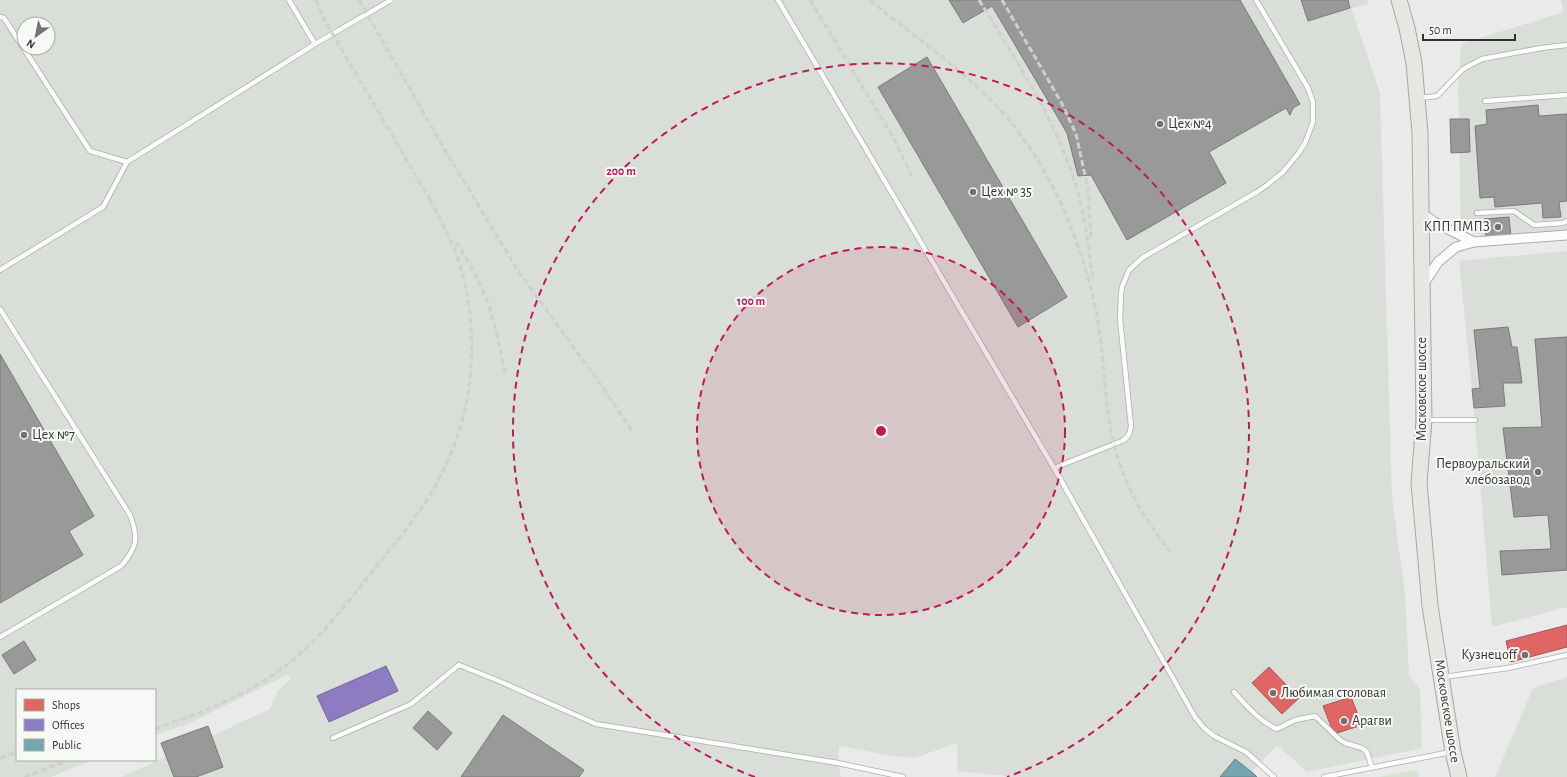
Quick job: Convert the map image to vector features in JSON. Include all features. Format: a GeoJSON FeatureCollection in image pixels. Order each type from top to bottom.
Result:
{"type":"FeatureCollection","features":[{"type":"Feature","properties":{"kind":"main road","name":"Московское шоссе"},"geometry":{"type":"LineString","coordinates":[[1399,0],[1414,63],[1420,133],[1424,420],[1419,483],[1430,606],[1452,752],[1459,777]]}},
{"type":"Feature","properties":{"kind":"street"},"geometry":{"type":"LineString","coordinates":[[1420,212],[1438,224],[1474,242]]}},
{"type":"Feature","properties":{"kind":"street"},"geometry":{"type":"LineString","coordinates":[[1422,287],[1438,262],[1456,248],[1474,242],[1567,235]]}},
{"type":"Feature","properties":{"kind":"lane"},"geometry":{"type":"LineString","coordinates":[[290,0],[316,44]]}},
{"type":"Feature","properties":{"kind":"lane"},"geometry":{"type":"LineString","coordinates":[[0,270],[103,207],[127,162],[316,44],[391,0]]}},
{"type":"Feature","properties":{"kind":"lane"},"geometry":{"type":"LineString","coordinates":[[778,0],[1054,468],[1195,716],[1204,728],[1214,736],[1246,752],[1274,777]]}},
{"type":"Feature","properties":{"kind":"lane"},"geometry":{"type":"LineString","coordinates":[[1054,468],[1122,441],[1128,436],[1131,426],[1120,313],[1122,287],[1129,270],[1142,258],[1267,186],[1291,163],[1302,148],[1309,134],[1314,112],[1313,102],[1308,88],[1256,0]]}},
{"type":"Feature","properties":{"kind":"lane"},"geometry":{"type":"LineString","coordinates":[[0,17],[4,18],[90,151],[127,162]]}},
{"type":"Feature","properties":{"kind":"lane"},"geometry":{"type":"LineString","coordinates":[[1417,98],[1437,96],[1463,69],[1482,59],[1541,48],[1567,45]]}},
{"type":"Feature","properties":{"kind":"lane"},"geometry":{"type":"LineString","coordinates":[[1485,101],[1567,95]]}},
{"type":"Feature","properties":{"kind":"lane"},"geometry":{"type":"LineString","coordinates":[[1477,213],[1514,211],[1534,225],[1563,223],[1567,221]]}},
{"type":"Feature","properties":{"kind":"lane"},"geometry":{"type":"LineString","coordinates":[[0,309],[130,515],[136,529],[136,542],[131,555],[121,566],[0,637]]}},
{"type":"Feature","properties":{"kind":"lane"},"geometry":{"type":"LineString","coordinates":[[1424,420],[1475,420]]}},
{"type":"Feature","properties":{"kind":"lane"},"geometry":{"type":"LineString","coordinates":[[1441,677],[1508,668],[1567,655]]}},
{"type":"Feature","properties":{"kind":"lane"},"geometry":{"type":"LineString","coordinates":[[333,738],[411,704],[459,665],[596,724],[838,763],[903,777]]}},
{"type":"Feature","properties":{"kind":"lane"},"geometry":{"type":"LineString","coordinates":[[1234,692],[1259,718],[1267,724],[1278,728],[1295,720],[1315,716],[1338,739],[1345,743],[1362,748],[1367,752],[1372,768]]}},
{"type":"Feature","properties":{"kind":"lane"},"geometry":{"type":"LineString","coordinates":[[1324,777],[1452,752]]}},
{"type":"Feature","properties":{"kind":"shaded area"},"geometry":{"type":"Polygon","coordinates":[[[0,0],[1367,0],[1368,4],[1351,8],[1380,93],[1392,497],[1405,593],[1409,676],[1420,689],[1422,748],[1307,772],[1277,745],[1247,777],[1015,777],[957,771],[957,743],[915,758],[894,756],[839,746],[838,763],[841,777],[122,777],[270,709],[277,692],[291,678],[287,675],[188,724],[156,735],[156,689],[16,689],[16,761],[90,761],[51,777],[0,777],[0,0]]]}},
{"type":"Feature","properties":{"kind":"shaded area"},"geometry":{"type":"Polygon","coordinates":[[[1561,0],[1567,0],[1567,232],[1490,238],[1461,228],[1458,88],[1461,44],[1564,12],[1561,0]]]}},
{"type":"Feature","properties":{"kind":"shaded area","name":"Первоуральский хлебозавод"},"geometry":{"type":"Polygon","coordinates":[[[1567,251],[1567,607],[1492,627],[1475,420],[1459,261],[1567,251]]]}},
{"type":"Feature","properties":{"kind":"shaded area"},"geometry":{"type":"Polygon","coordinates":[[[1567,677],[1567,777],[1495,777],[1533,688],[1567,677]]]}},
{"type":"Feature","properties":{"kind":"green space"},"geometry":{"type":"Polygon","coordinates":[[[1417,770],[1419,777],[1379,777],[1417,770]]]}},
{"type":"Feature","properties":{"kind":"building: Shops"},"geometry":{"type":"Polygon","coordinates":[[[1567,625],[1567,647],[1511,662],[1506,641],[1567,625]]]}},
{"type":"Feature","properties":{"kind":"building: Shops"},"geometry":{"type":"Polygon","coordinates":[[[1269,667],[1299,698],[1282,714],[1252,683],[1269,667]]]}},
{"type":"Feature","properties":{"kind":"building: Shops"},"geometry":{"type":"Polygon","coordinates":[[[1351,697],[1362,725],[1334,734],[1323,706],[1351,697]]]}},
{"type":"Feature","properties":{"kind":"building: Offices"},"geometry":{"type":"Polygon","coordinates":[[[386,666],[398,691],[329,722],[317,696],[386,666]]]}},
{"type":"Feature","properties":{"kind":"building: Public"},"geometry":{"type":"Polygon","coordinates":[[[1235,759],[1253,773],[1257,777],[1220,777],[1235,759]]]}},
{"type":"Feature","properties":{"kind":"building: Industry","name":"Цех №4"},"geometry":{"type":"Polygon","coordinates":[[[949,0],[1240,0],[1300,104],[1293,108],[1290,115],[1286,108],[1209,152],[1226,183],[1127,240],[1091,175],[1078,176],[1067,133],[992,6],[963,23],[949,0]]]}},
{"type":"Feature","properties":{"kind":"building: Industry"},"geometry":{"type":"Polygon","coordinates":[[[1301,0],[1348,0],[1350,8],[1308,21],[1301,0]]]}},
{"type":"Feature","properties":{"kind":"building: Industry","name":"Цех № 35"},"geometry":{"type":"Polygon","coordinates":[[[927,57],[1067,297],[1018,327],[878,87],[927,57]]]}},
{"type":"Feature","properties":{"kind":"building: Industry"},"geometry":{"type":"Polygon","coordinates":[[[1538,105],[1539,116],[1567,114],[1567,201],[1559,202],[1561,217],[1543,218],[1542,203],[1495,207],[1494,197],[1480,198],[1475,126],[1487,124],[1486,110],[1538,105]]]}},
{"type":"Feature","properties":{"kind":"building: Industry"},"geometry":{"type":"Polygon","coordinates":[[[1450,119],[1469,119],[1470,152],[1451,153],[1450,119]]]}},
{"type":"Feature","properties":{"kind":"building: Industry","name":"КПП ПМПЗ"},"geometry":{"type":"Polygon","coordinates":[[[1509,217],[1511,236],[1490,238],[1486,236],[1484,219],[1509,217]]]}},
{"type":"Feature","properties":{"kind":"building: Industry"},"geometry":{"type":"Polygon","coordinates":[[[1508,327],[1512,347],[1517,347],[1522,383],[1503,383],[1505,406],[1474,408],[1472,389],[1480,388],[1474,330],[1508,327]]]}},
{"type":"Feature","properties":{"kind":"building: Industry","name":"Первоуральский хлебозавод"},"geometry":{"type":"Polygon","coordinates":[[[1567,337],[1567,570],[1502,575],[1500,551],[1551,549],[1548,515],[1514,517],[1503,428],[1542,427],[1535,339],[1567,337]]]}},
{"type":"Feature","properties":{"kind":"building: Industry","name":"Цех №7"},"geometry":{"type":"Polygon","coordinates":[[[0,354],[94,516],[69,531],[83,555],[0,603],[0,354]]]}},
{"type":"Feature","properties":{"kind":"building: Industry"},"geometry":{"type":"Polygon","coordinates":[[[24,641],[36,660],[14,674],[2,655],[24,641]]]}},
{"type":"Feature","properties":{"kind":"building: Industry"},"geometry":{"type":"Polygon","coordinates":[[[428,711],[452,733],[437,750],[413,728],[428,711]]]}},
{"type":"Feature","properties":{"kind":"building: Industry"},"geometry":{"type":"Polygon","coordinates":[[[503,715],[584,770],[579,777],[461,777],[503,715]]]}},
{"type":"Feature","properties":{"kind":"building: Industry"},"geometry":{"type":"Polygon","coordinates":[[[208,726],[223,767],[196,777],[174,777],[161,743],[208,726]]]}},
{"type":"Feature","properties":{"kind":"railway"},"geometry":{"type":"LineString","coordinates":[[316,0],[325,21],[432,203]]}},
{"type":"Feature","properties":{"kind":"railway"},"geometry":{"type":"LineString","coordinates":[[359,0],[442,145],[518,271],[597,379],[632,431]]}},
{"type":"Feature","properties":{"kind":"railway"},"geometry":{"type":"LineString","coordinates":[[810,0],[893,137],[912,177]]}},
{"type":"Feature","properties":{"kind":"railway"},"geometry":{"type":"LineString","coordinates":[[870,0],[957,69],[985,94],[1006,116],[1042,167],[1069,222],[1089,281],[1099,328],[1110,428],[1124,475],[1144,515],[1172,554]]}},
{"type":"Feature","properties":{"kind":"railway"},"geometry":{"type":"LineString","coordinates":[[979,0],[1035,93],[1048,117],[1070,167],[1081,204],[1093,280]]}},
{"type":"Feature","properties":{"kind":"railway"},"geometry":{"type":"LineString","coordinates":[[1002,0],[1061,102],[1076,134],[1088,189],[1091,239]]}},
{"type":"Feature","properties":{"kind":"railway"},"geometry":{"type":"LineString","coordinates":[[156,729],[202,712],[233,698],[262,682],[291,662],[318,636],[356,593],[412,522],[440,477],[452,451],[461,425],[471,368],[472,340],[470,312],[465,284],[457,257],[448,234],[429,198]]}},
{"type":"Feature","properties":{"kind":"railway"},"geometry":{"type":"LineString","coordinates":[[456,242],[484,293],[498,338],[505,374]]}},
{"type":"Feature","properties":{"kind":"railway"},"geometry":{"type":"LineString","coordinates":[[0,758],[16,752]]}},
{"type":"Feature","properties":{"kind":"railway"},"geometry":{"type":"LineString","coordinates":[[24,777],[66,761]]}},
{"type":"Feature","properties":{"kind":"place","name":"Цех №4"},"geometry":{"type":"Point","coordinates":[1160,124]}},
{"type":"Feature","properties":{"kind":"place","name":"Цех № 35"},"geometry":{"type":"Point","coordinates":[973,192]}},
{"type":"Feature","properties":{"kind":"place","name":"КПП ПМПЗ"},"geometry":{"type":"Point","coordinates":[1498,227]}},
{"type":"Feature","properties":{"kind":"place","name":"Цех №7"},"geometry":{"type":"Point","coordinates":[24,435]}},
{"type":"Feature","properties":{"kind":"place","name":"Первоуральский хлебозавод"},"geometry":{"type":"Point","coordinates":[1538,472]}},
{"type":"Feature","properties":{"kind":"place","name":"Кузнецoff"},"geometry":{"type":"Point","coordinates":[1525,655]}},
{"type":"Feature","properties":{"kind":"place","name":"Любимая столовая"},"geometry":{"type":"Point","coordinates":[1273,693]}},
{"type":"Feature","properties":{"kind":"place","name":"Арагви"},"geometry":{"type":"Point","coordinates":[1344,721]}}]}
